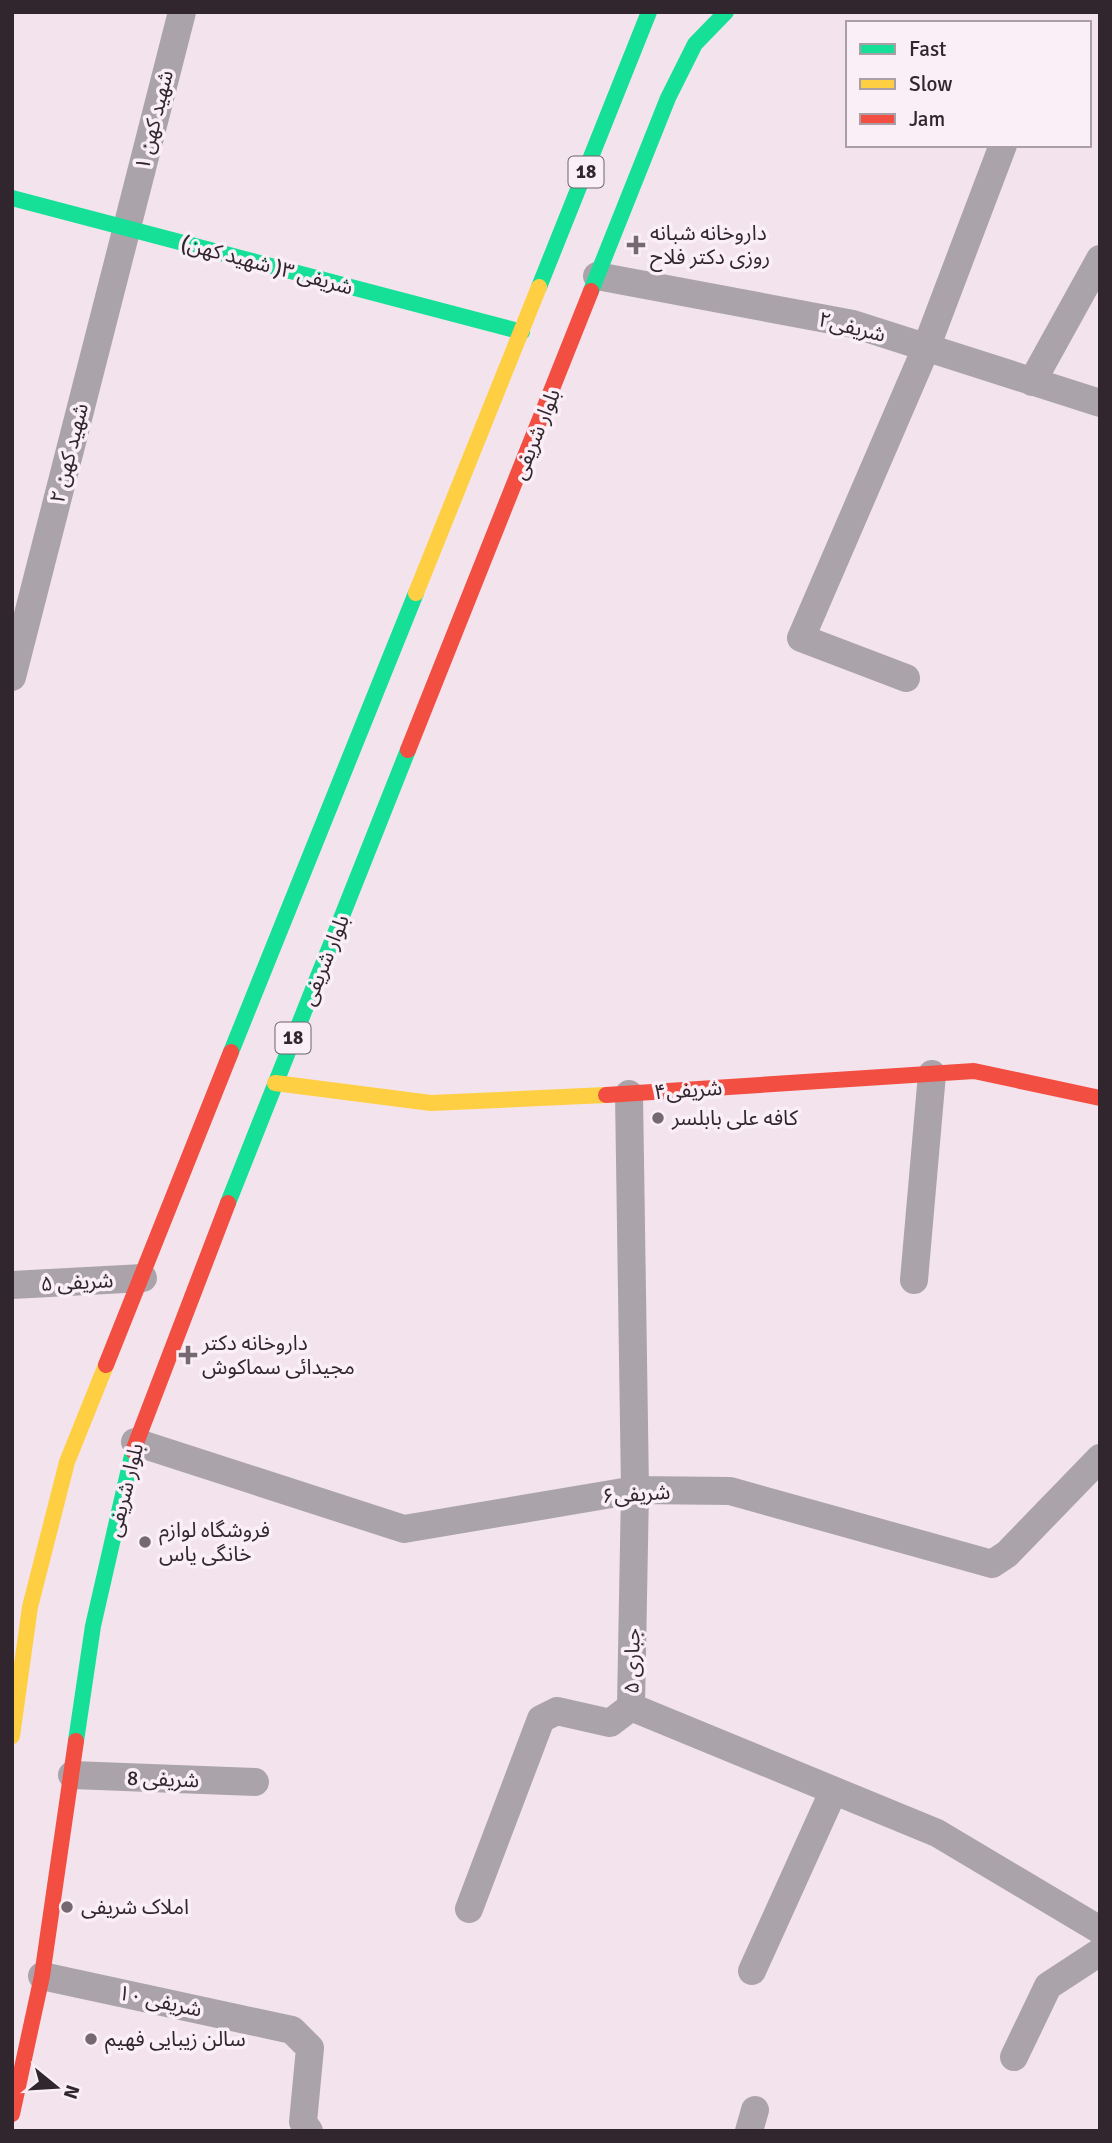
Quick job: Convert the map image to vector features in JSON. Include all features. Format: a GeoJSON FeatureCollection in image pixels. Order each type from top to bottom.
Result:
{"type":"FeatureCollection","features":[{"type":"Feature","properties":{"kind":"main road","name":"18"},"geometry":{"type":"LineString","coordinates":[[12,1736],[21,1602],[67,1462],[649,12]]}},
{"type":"Feature","properties":{"kind":"main road","name":"بلوار شریفی"},"geometry":{"type":"LineString","coordinates":[[12,2114],[42,1976],[93,1626],[135,1442],[275,1083],[535,439],[668,98],[695,44],[726,12]]}},
{"type":"Feature","properties":{"kind":"main road","name":"شریفی ۳( شهید کهن)"},"geometry":{"type":"LineString","coordinates":[[12,198],[522,332]]}},
{"type":"Feature","properties":{"kind":"main road","name":"شریفی۴"},"geometry":{"type":"LineString","coordinates":[[275,1083],[431,1103],[629,1094],[974,1071],[1100,1098]]}},
{"type":"Feature","properties":{"kind":"street","name":"شهید کهن ۱"},"geometry":{"type":"LineString","coordinates":[[127,228],[181,12]]}},
{"type":"Feature","properties":{"kind":"street"},"geometry":{"type":"LineString","coordinates":[[906,678],[801,638],[926,348],[1002,147]]}},
{"type":"Feature","properties":{"kind":"street","name":"شهید کهن ۲"},"geometry":{"type":"LineString","coordinates":[[12,677],[127,228]]}},
{"type":"Feature","properties":{"kind":"street"},"geometry":{"type":"LineString","coordinates":[[1032,382],[1100,259]]}},
{"type":"Feature","properties":{"kind":"street","name":"شریفی۲"},"geometry":{"type":"LineString","coordinates":[[597,276],[853,324],[1100,403]]}},
{"type":"Feature","properties":{"kind":"street"},"geometry":{"type":"LineString","coordinates":[[914,1280],[932,1073]]}},
{"type":"Feature","properties":{"kind":"street","name":"جباری ۵"},"geometry":{"type":"LineString","coordinates":[[629,1094],[635,1490],[631,1707],[937,1833],[1100,1930]]}},
{"type":"Feature","properties":{"kind":"street","name":"شریفی ۵"},"geometry":{"type":"LineString","coordinates":[[12,1285],[143,1278]]}},
{"type":"Feature","properties":{"kind":"street","name":"شریفی۶"},"geometry":{"type":"LineString","coordinates":[[135,1442],[404,1529],[635,1490],[730,1491],[992,1564],[1007,1554],[1100,1458]]}},
{"type":"Feature","properties":{"kind":"street"},"geometry":{"type":"LineString","coordinates":[[468,1909],[541,1720],[557,1711],[610,1723],[631,1707]]}},
{"type":"Feature","properties":{"kind":"street","name":"شریفی 8"},"geometry":{"type":"LineString","coordinates":[[72,1775],[254,1782]]}},
{"type":"Feature","properties":{"kind":"street"},"geometry":{"type":"LineString","coordinates":[[752,1970],[833,1792]]}},
{"type":"Feature","properties":{"kind":"street"},"geometry":{"type":"LineString","coordinates":[[1014,2057],[1048,1986],[1100,1952]]}},
{"type":"Feature","properties":{"kind":"street","name":"شریفی ۱۰"},"geometry":{"type":"LineString","coordinates":[[42,1976],[292,2030],[310,2048],[303,2122],[309,2131]]}},
{"type":"Feature","properties":{"kind":"traffic: fast"},"geometry":{"type":"LineString","coordinates":[[539,287],[649,12]]}},
{"type":"Feature","properties":{"kind":"traffic: fast"},"geometry":{"type":"LineString","coordinates":[[591,291],[668,98],[695,44],[726,12]]}},
{"type":"Feature","properties":{"kind":"traffic: fast"},"geometry":{"type":"LineString","coordinates":[[12,198],[522,332]]}},
{"type":"Feature","properties":{"kind":"traffic: fast"},"geometry":{"type":"LineString","coordinates":[[231,1052],[416,593]]}},
{"type":"Feature","properties":{"kind":"traffic: fast"},"geometry":{"type":"LineString","coordinates":[[228,1203],[408,750]]}},
{"type":"Feature","properties":{"kind":"traffic: fast"},"geometry":{"type":"LineString","coordinates":[[76,1741],[93,1626],[133,1451]]}},
{"type":"Feature","properties":{"kind":"traffic: slow"},"geometry":{"type":"LineString","coordinates":[[416,593],[539,287]]}},
{"type":"Feature","properties":{"kind":"traffic: slow"},"geometry":{"type":"LineString","coordinates":[[275,1083],[431,1103],[606,1095]]}},
{"type":"Feature","properties":{"kind":"traffic: slow"},"geometry":{"type":"LineString","coordinates":[[12,1736],[30,1607],[67,1462],[106,1365]]}},
{"type":"Feature","properties":{"kind":"traffic: jam"},"geometry":{"type":"LineString","coordinates":[[408,750],[591,291]]}},
{"type":"Feature","properties":{"kind":"traffic: jam"},"geometry":{"type":"LineString","coordinates":[[106,1365],[231,1052]]}},
{"type":"Feature","properties":{"kind":"traffic: jam"},"geometry":{"type":"LineString","coordinates":[[606,1095],[974,1071],[1100,1098]]}},
{"type":"Feature","properties":{"kind":"traffic: jam"},"geometry":{"type":"LineString","coordinates":[[133,1451],[228,1203]]}},
{"type":"Feature","properties":{"kind":"traffic: jam"},"geometry":{"type":"LineString","coordinates":[[12,2114],[42,1976],[76,1741]]}},
{"type":"Feature","properties":{"kind":"place","name":"داروخانه شبانه روزی دکتر فلاح"},"geometry":{"type":"Point","coordinates":[636,245]}},
{"type":"Feature","properties":{"kind":"place","name":"کافه علی بابلسر"},"geometry":{"type":"Point","coordinates":[658,1118]}},
{"type":"Feature","properties":{"kind":"place","name":"داروخانه دکتر مجیدائی سماکوش"},"geometry":{"type":"Point","coordinates":[188,1355]}},
{"type":"Feature","properties":{"kind":"place","name":"فروشگاه لوازم خانگی یاس"},"geometry":{"type":"Point","coordinates":[145,1542]}},
{"type":"Feature","properties":{"kind":"place","name":"املاک شریفی"},"geometry":{"type":"Point","coordinates":[67,1907]}},
{"type":"Feature","properties":{"kind":"place","name":"سالن زیبایی فهیم"},"geometry":{"type":"Point","coordinates":[91,2039]}}]}
